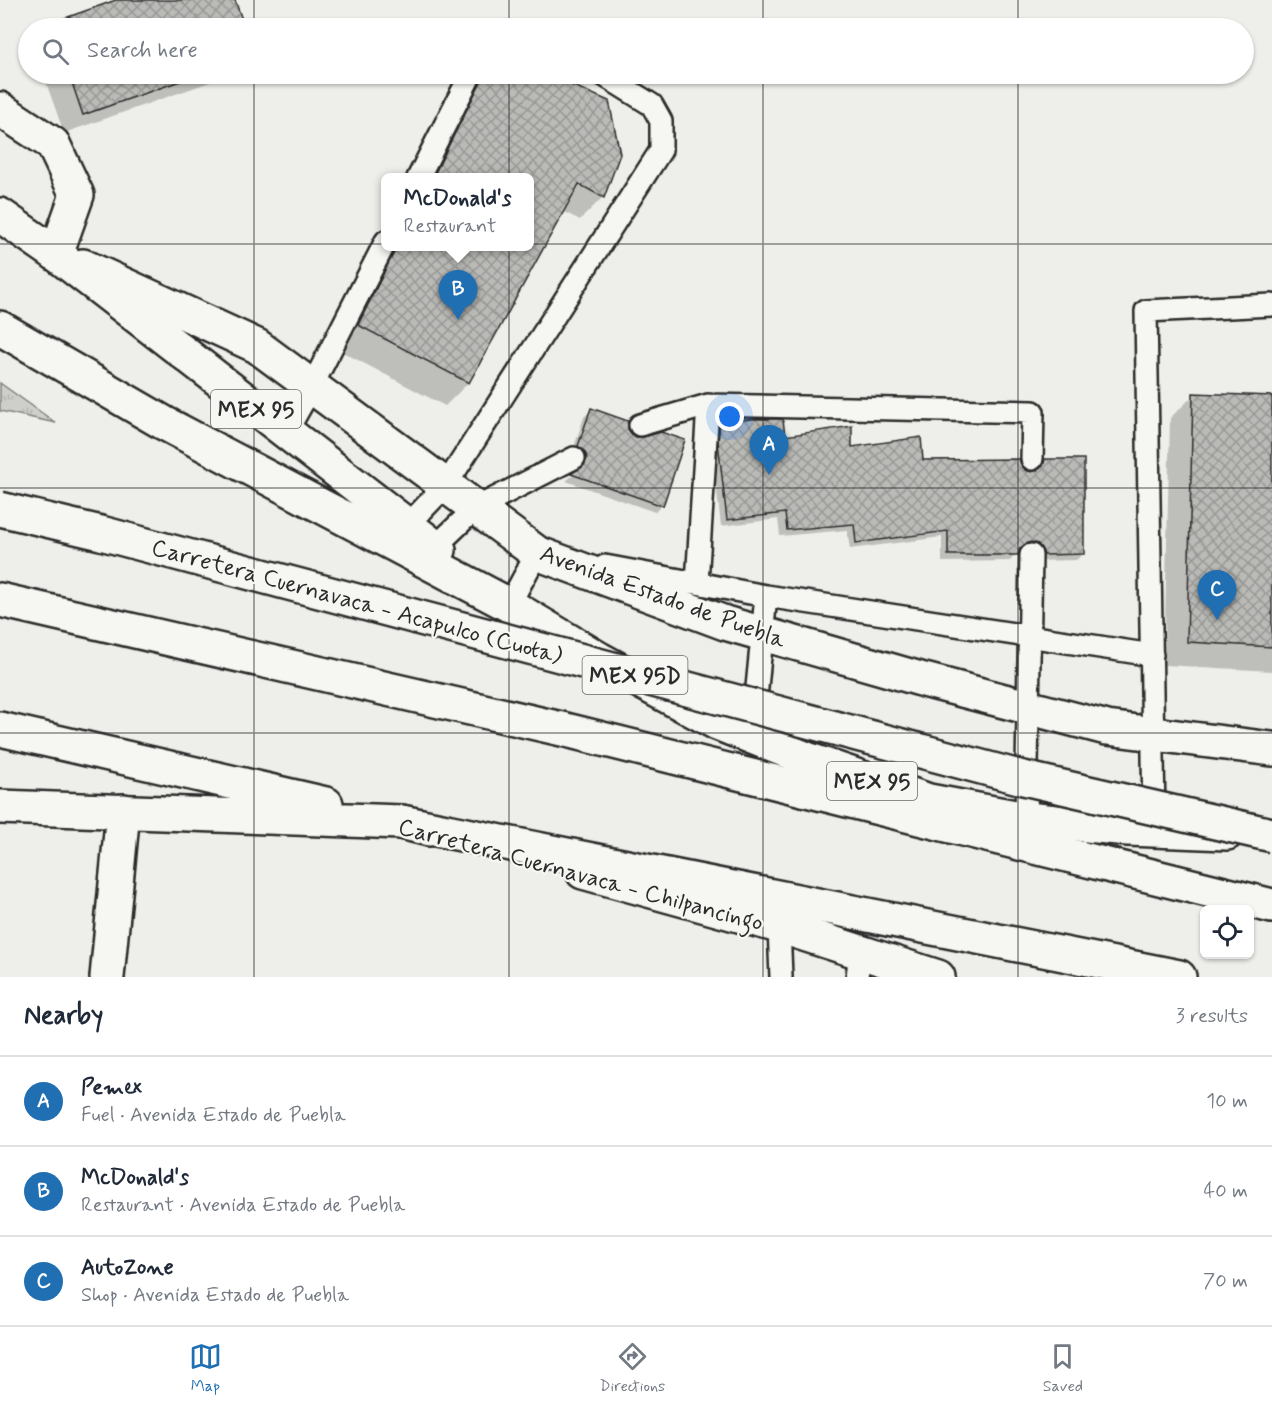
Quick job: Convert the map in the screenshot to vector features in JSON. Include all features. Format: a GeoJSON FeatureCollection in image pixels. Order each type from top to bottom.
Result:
{"type":"FeatureCollection","features":[{"type":"Feature","properties":{"kind":"main road"},"geometry":{"type":"LineString","coordinates":[[0,110],[53,144],[77,195],[56,254]]}},
{"type":"Feature","properties":{"kind":"main road","name":"MEX 95"},"geometry":{"type":"LineString","coordinates":[[0,215],[56,254],[509,605]]}},
{"type":"Feature","properties":{"kind":"main road","name":"Avenida Estado de Puebla"},"geometry":{"type":"LineString","coordinates":[[56,254],[257,346],[537,553],[725,622],[924,680],[1107,728],[1272,749]]}},
{"type":"Feature","properties":{"kind":"main road","name":"MEX 95"},"geometry":{"type":"LineString","coordinates":[[9,337],[164,423],[509,605],[609,664],[717,723],[929,801],[1026,819],[1154,830],[1272,835]]}},
{"type":"Feature","properties":{"kind":"main road","name":"Carretera Cuernavaca - Acapulco (Cuota)"},"geometry":{"type":"LineString","coordinates":[[0,509],[101,533],[1019,777],[1272,835]]}},
{"type":"Feature","properties":{"kind":"main road"},"geometry":{"type":"LineString","coordinates":[[0,600],[566,730],[1272,906]]}},
{"type":"Feature","properties":{"kind":"main road"},"geometry":{"type":"LineString","coordinates":[[0,729],[401,822],[1179,977]]}},
{"type":"Feature","properties":{"kind":"main road","name":"Carretera Cuernavaca - Chilpancingo"},"geometry":{"type":"LineString","coordinates":[[0,807],[401,822],[779,926],[858,964],[938,977]]}},
{"type":"Feature","properties":{"kind":"main road"},"geometry":{"type":"LineString","coordinates":[[107,977],[123,812]]}},
{"type":"Feature","properties":{"kind":"lane"},"geometry":{"type":"LineString","coordinates":[[420,173],[466,84]]}},
{"type":"Feature","properties":{"kind":"lane"},"geometry":{"type":"LineString","coordinates":[[407,525],[446,485],[661,150],[662,121],[652,105],[619,84]]}},
{"type":"Feature","properties":{"kind":"lane"},"geometry":{"type":"LineString","coordinates":[[286,432],[381,251]]}},
{"type":"Feature","properties":{"kind":"lane"},"geometry":{"type":"LineString","coordinates":[[1154,830],[1146,311],[1272,305]]}},
{"type":"Feature","properties":{"kind":"lane"},"geometry":{"type":"LineString","coordinates":[[640,425],[708,405],[1033,412],[1032,459]]}},
{"type":"Feature","properties":{"kind":"lane"},"geometry":{"type":"LineString","coordinates":[[697,583],[708,405]]}},
{"type":"Feature","properties":{"kind":"lane"},"geometry":{"type":"LineString","coordinates":[[435,547],[476,508],[574,458]]}},
{"type":"Feature","properties":{"kind":"lane"},"geometry":{"type":"LineString","coordinates":[[509,605],[537,553],[766,596],[1152,655]]}},
{"type":"Feature","properties":{"kind":"lane"},"geometry":{"type":"LineString","coordinates":[[1026,819],[1031,555]]}},
{"type":"Feature","properties":{"kind":"lane"},"geometry":{"type":"LineString","coordinates":[[753,737],[766,596]]}},
{"type":"Feature","properties":{"kind":"lane"},"geometry":{"type":"LineString","coordinates":[[779,926],[781,977]]}},
{"type":"Feature","properties":{"kind":"green space"},"geometry":{"type":"Polygon","coordinates":[[[0,383],[56,423],[0,411],[0,383]]]}},
{"type":"Feature","properties":{"kind":"building"},"geometry":{"type":"Polygon","coordinates":[[[116,0],[235,0],[241,18],[65,18],[116,0]]]}},
{"type":"Feature","properties":{"kind":"building"},"geometry":{"type":"Polygon","coordinates":[[[72,84],[171,84],[83,115],[72,84]]]}},
{"type":"Feature","properties":{"kind":"building"},"geometry":{"type":"Polygon","coordinates":[[[480,84],[569,84],[609,101],[620,154],[604,198],[579,184],[469,383],[358,325],[395,251],[534,251],[534,173],[435,173],[480,84]]]}},
{"type":"Feature","properties":{"kind":"building"},"geometry":{"type":"Polygon","coordinates":[[[1193,393],[1272,396],[1272,647],[1187,642],[1193,393]]]}},
{"type":"Feature","properties":{"kind":"building"},"geometry":{"type":"Polygon","coordinates":[[[591,408],[628,421],[628,429],[636,437],[661,432],[685,440],[663,506],[571,474],[584,465],[587,459],[585,452],[578,446],[591,408]]]}},
{"type":"Feature","properties":{"kind":"building"},"geometry":{"type":"Polygon","coordinates":[[[752,419],[783,419],[785,436],[852,426],[852,447],[921,437],[923,460],[1019,459],[1025,470],[1032,472],[1043,466],[1045,459],[1084,459],[1084,554],[1044,555],[1038,544],[1031,542],[1020,548],[1018,555],[948,555],[948,531],[856,543],[854,524],[787,530],[785,513],[727,520],[718,442],[720,423],[752,419]]]}},
{"type":"Feature","properties":{"kind":"place","name":"McDonald's"},"geometry":{"type":"Point","coordinates":[458,320]}},
{"type":"Feature","properties":{"kind":"place","name":"Pemex"},"geometry":{"type":"Point","coordinates":[769,475]}},
{"type":"Feature","properties":{"kind":"place","name":"AutoZone"},"geometry":{"type":"Point","coordinates":[1217,620]}}]}
